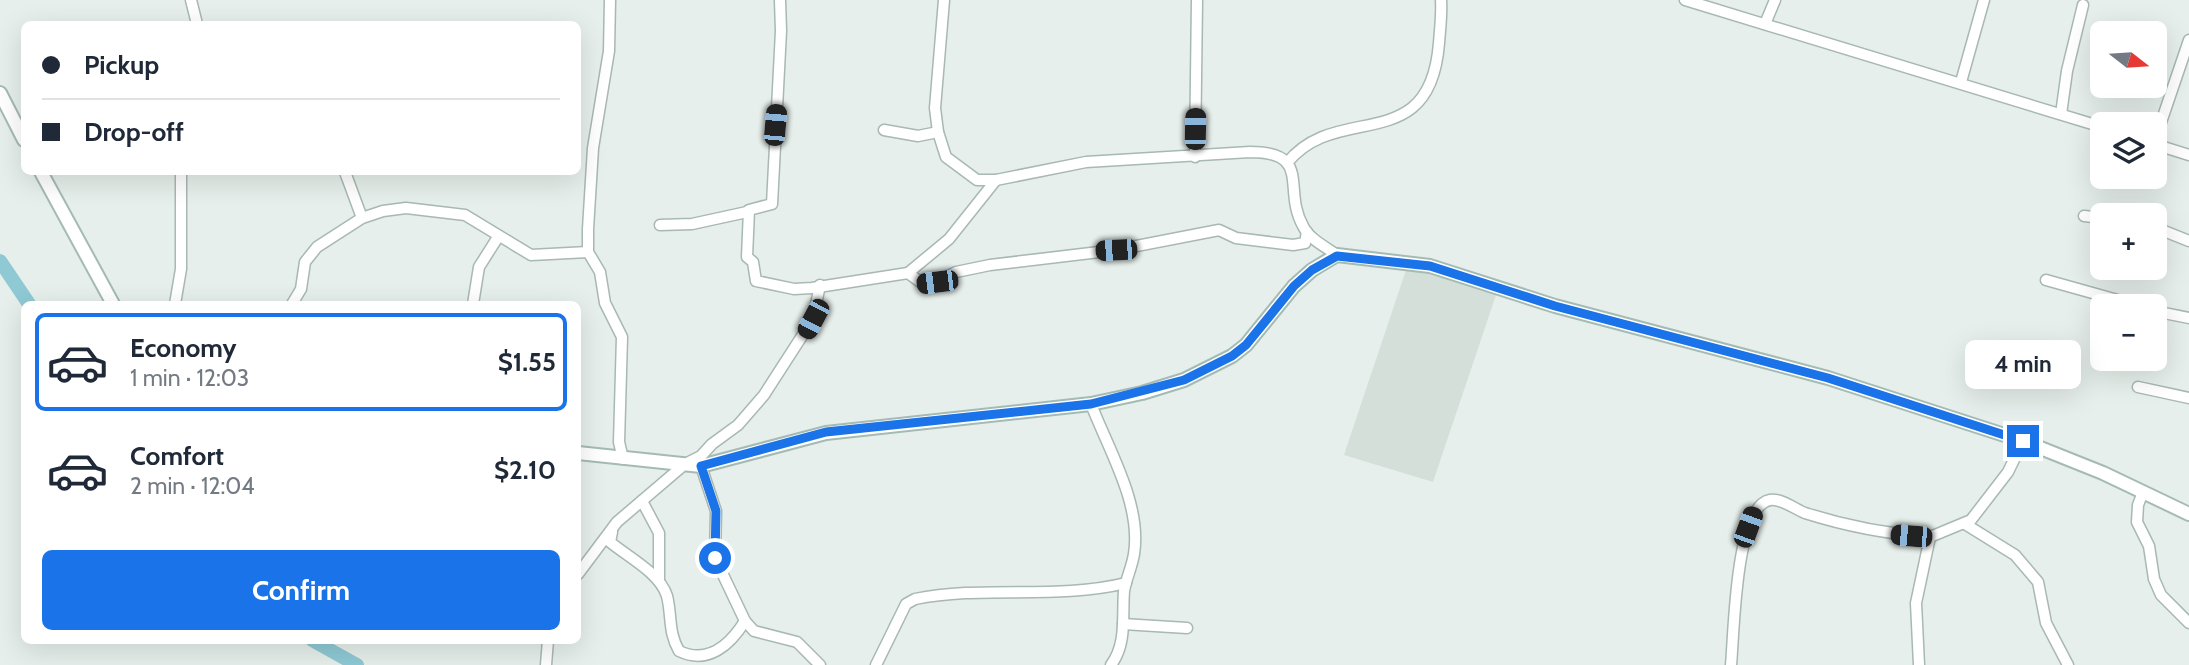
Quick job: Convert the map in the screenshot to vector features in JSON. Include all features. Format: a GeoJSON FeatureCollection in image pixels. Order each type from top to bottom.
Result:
{"type":"FeatureCollection","features":[{"type":"Feature","properties":{"kind":"main road"},"geometry":{"type":"LineString","coordinates":[[0,93],[21,134]]}},
{"type":"Feature","properties":{"kind":"main road"},"geometry":{"type":"LineString","coordinates":[[43,175],[111,301]]}},
{"type":"Feature","properties":{"kind":"main road"},"geometry":{"type":"LineString","coordinates":[[581,453],[701,466],[826,432],[1091,404],[1184,380],[1232,356],[1246,345],[1294,286],[1312,270],[1337,256],[1430,266],[1555,306],[1828,378],[2023,441],[2189,514]]}},
{"type":"Feature","properties":{"kind":"street"},"geometry":{"type":"LineString","coordinates":[[191,0],[196,21]]}},
{"type":"Feature","properties":{"kind":"street"},"geometry":{"type":"LineString","coordinates":[[610,0],[609,51],[593,148],[588,252],[600,272],[605,303],[622,337],[618,442],[623,458]]}},
{"type":"Feature","properties":{"kind":"street"},"geometry":{"type":"LineString","coordinates":[[660,225],[692,224],[772,204],[781,31],[780,0]]}},
{"type":"Feature","properties":{"kind":"street"},"geometry":{"type":"LineString","coordinates":[[944,0],[935,108],[938,132],[946,157],[976,180],[996,180],[1086,162],[1269,152],[1282,157],[1287,163],[1298,215],[1307,232],[1337,256]]}},
{"type":"Feature","properties":{"kind":"street"},"geometry":{"type":"LineString","coordinates":[[1195,157],[1197,0]]}},
{"type":"Feature","properties":{"kind":"street"},"geometry":{"type":"LineString","coordinates":[[1287,163],[1308,142],[1396,118],[1415,107],[1435,74],[1441,0]]}},
{"type":"Feature","properties":{"kind":"street"},"geometry":{"type":"LineString","coordinates":[[1685,0],[2090,123]]}},
{"type":"Feature","properties":{"kind":"street"},"geometry":{"type":"LineString","coordinates":[[1765,24],[1775,0]]}},
{"type":"Feature","properties":{"kind":"street"},"geometry":{"type":"LineString","coordinates":[[1961,82],[1984,0]]}},
{"type":"Feature","properties":{"kind":"street"},"geometry":{"type":"LineString","coordinates":[[2061,114],[2067,71],[2083,5]]}},
{"type":"Feature","properties":{"kind":"street"},"geometry":{"type":"LineString","coordinates":[[2165,112],[2189,40]]}},
{"type":"Feature","properties":{"kind":"street"},"geometry":{"type":"LineString","coordinates":[[884,130],[918,136],[938,132]]}},
{"type":"Feature","properties":{"kind":"street"},"geometry":{"type":"LineString","coordinates":[[2167,148],[2189,155]]}},
{"type":"Feature","properties":{"kind":"street"},"geometry":{"type":"LineString","coordinates":[[176,301],[181,269],[181,175]]}},
{"type":"Feature","properties":{"kind":"street"},"geometry":{"type":"LineString","coordinates":[[346,175],[362,218]]}},
{"type":"Feature","properties":{"kind":"street"},"geometry":{"type":"LineString","coordinates":[[747,212],[747,257],[753,262],[756,281],[794,289],[908,273],[949,239],[996,180]]}},
{"type":"Feature","properties":{"kind":"street"},"geometry":{"type":"LineString","coordinates":[[294,301],[301,289],[305,262],[317,247],[362,218],[407,208],[448,211],[476,219],[498,236],[531,255],[588,252]]}},
{"type":"Feature","properties":{"kind":"street"},"geometry":{"type":"LineString","coordinates":[[2084,216],[2090,217]]}},
{"type":"Feature","properties":{"kind":"street"},"geometry":{"type":"LineString","coordinates":[[908,273],[923,284],[937,282],[956,272],[990,265],[1116,250],[1196,233],[1219,230],[1236,238],[1293,245],[1305,243],[1307,232]]}},
{"type":"Feature","properties":{"kind":"street"},"geometry":{"type":"LineString","coordinates":[[2167,232],[2189,241]]}},
{"type":"Feature","properties":{"kind":"street"},"geometry":{"type":"LineString","coordinates":[[473,301],[479,267],[498,236]]}},
{"type":"Feature","properties":{"kind":"street"},"geometry":{"type":"LineString","coordinates":[[2046,279],[2097,294]]}},
{"type":"Feature","properties":{"kind":"street"},"geometry":{"type":"LineString","coordinates":[[581,570],[612,527],[685,464],[701,456],[712,444],[738,425],[765,395],[813,319],[820,285]]}},
{"type":"Feature","properties":{"kind":"street"},"geometry":{"type":"LineString","coordinates":[[2167,314],[2189,318]]}},
{"type":"Feature","properties":{"kind":"street"},"geometry":{"type":"LineString","coordinates":[[2138,387],[2189,398]]}},
{"type":"Feature","properties":{"kind":"street"},"geometry":{"type":"LineString","coordinates":[[1091,404],[1131,514],[1134,554],[1126,583],[1120,649],[1111,665]]}},
{"type":"Feature","properties":{"kind":"street"},"geometry":{"type":"LineString","coordinates":[[1731,665],[1743,547],[1753,514],[1764,502],[1776,500],[1806,513],[1873,532],[1930,537],[1965,524],[1984,505],[2008,472],[2023,441]]}},
{"type":"Feature","properties":{"kind":"street"},"geometry":{"type":"LineString","coordinates":[[701,466],[716,511],[715,558],[745,621],[754,631],[797,642],[809,651],[820,665]]}},
{"type":"Feature","properties":{"kind":"street"},"geometry":{"type":"LineString","coordinates":[[2143,492],[2138,505],[2137,522],[2149,546],[2154,579],[2161,595],[2189,623]]}},
{"type":"Feature","properties":{"kind":"street"},"geometry":{"type":"LineString","coordinates":[[642,501],[659,533],[659,581]]}},
{"type":"Feature","properties":{"kind":"street"},"geometry":{"type":"LineString","coordinates":[[1965,524],[2015,555],[2038,582],[2046,623],[2068,665]]}},
{"type":"Feature","properties":{"kind":"street"},"geometry":{"type":"LineString","coordinates":[[612,527],[610,542],[659,581],[666,594],[672,639],[679,651],[688,656],[703,658],[726,647],[745,621]]}},
{"type":"Feature","properties":{"kind":"street"},"geometry":{"type":"LineString","coordinates":[[1919,665],[1916,603],[1930,537]]}},
{"type":"Feature","properties":{"kind":"street"},"geometry":{"type":"LineString","coordinates":[[876,665],[906,604],[915,599],[1022,590],[1096,590],[1126,583]]}},
{"type":"Feature","properties":{"kind":"street"},"geometry":{"type":"LineString","coordinates":[[1124,624],[1187,628]]}},
{"type":"Feature","properties":{"kind":"street"},"geometry":{"type":"LineString","coordinates":[[546,665],[548,644]]}},
{"type":"Feature","properties":{"kind":"shaded area"},"geometry":{"type":"Polygon","coordinates":[[[1407,267],[1497,292],[1433,482],[1344,455],[1407,267]]]}},
{"type":"Feature","properties":{"kind":"waterway"},"geometry":{"type":"LineString","coordinates":[[0,261],[27,301]]}},
{"type":"Feature","properties":{"kind":"waterway"},"geometry":{"type":"LineString","coordinates":[[319,644],[357,665]]}},
{"type":"Feature","properties":{"kind":"route"},"geometry":{"type":"LineString","coordinates":[[715,558],[718,536],[716,511],[701,466],[770,445],[826,432],[968,418],[1026,408],[1091,404],[1184,380],[1232,356],[1246,345],[1294,286],[1312,270],[1337,256],[1404,261],[1430,266],[1555,306],[1828,378],[2023,441]]}}]}
